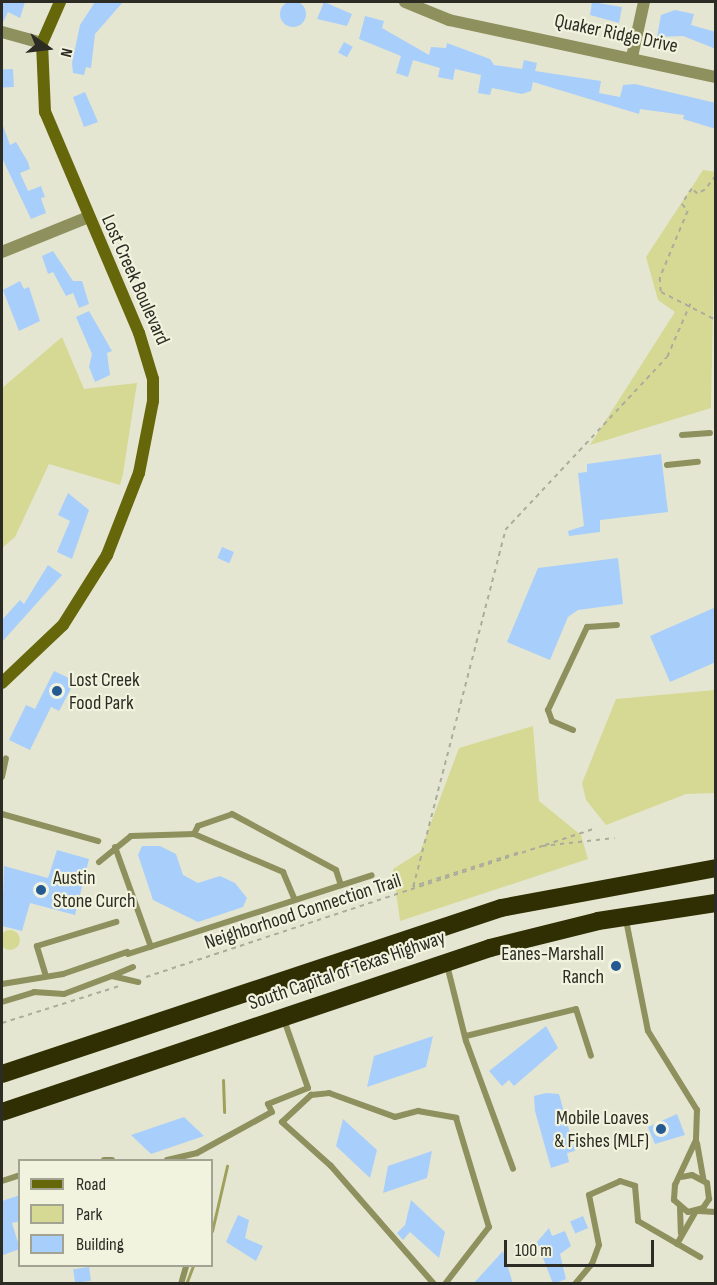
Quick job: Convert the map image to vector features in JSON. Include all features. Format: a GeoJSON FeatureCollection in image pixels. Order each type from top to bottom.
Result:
{"type":"FeatureCollection","features":[{"type":"Feature","properties":{"kind":"highway","name":"South Capital of Texas Highway"},"geometry":{"type":"LineString","coordinates":[[2,1074],[501,908],[716,868]]}},
{"type":"Feature","properties":{"kind":"highway","name":"South Capital of Texas Highway"},"geometry":{"type":"LineString","coordinates":[[2,1112],[446,961],[625,916],[716,903]]}},
{"type":"Feature","properties":{"kind":"street","name":"Lost Creek Boulevard"},"geometry":{"type":"LineString","coordinates":[[2,682],[63,625],[87,590],[128,507],[150,427],[153,379],[148,357],[86,218],[45,112],[42,43],[60,2]]}},
{"type":"Feature","properties":{"kind":"street","name":"Quaker Ridge Drive"},"geometry":{"type":"LineString","coordinates":[[405,2],[449,20],[632,57],[716,77]]}},
{"type":"Feature","properties":{"kind":"street"},"geometry":{"type":"LineString","coordinates":[[632,57],[644,2]]}},
{"type":"Feature","properties":{"kind":"street"},"geometry":{"type":"LineString","coordinates":[[2,32],[42,43]]}},
{"type":"Feature","properties":{"kind":"street"},"geometry":{"type":"LineString","coordinates":[[2,252],[86,218]]}},
{"type":"Feature","properties":{"kind":"lane"},"geometry":{"type":"LineString","coordinates":[[682,435],[710,433]]}},
{"type":"Feature","properties":{"kind":"lane"},"geometry":{"type":"LineString","coordinates":[[667,465],[698,462]]}},
{"type":"Feature","properties":{"kind":"lane"},"geometry":{"type":"LineString","coordinates":[[573,730],[552,721],[548,711],[587,627],[617,625]]}},
{"type":"Feature","properties":{"kind":"lane"},"geometry":{"type":"LineString","coordinates":[[2,777],[6,758]]}},
{"type":"Feature","properties":{"kind":"lane"},"geometry":{"type":"LineString","coordinates":[[2,814],[98,841]]}},
{"type":"Feature","properties":{"kind":"lane"},"geometry":{"type":"LineString","coordinates":[[194,834],[198,826],[232,814],[336,870],[341,885]]}},
{"type":"Feature","properties":{"kind":"lane"},"geometry":{"type":"LineString","coordinates":[[99,862],[115,848],[143,833],[194,834],[283,872],[295,900]]}},
{"type":"Feature","properties":{"kind":"lane"},"geometry":{"type":"LineString","coordinates":[[115,848],[151,947]]}},
{"type":"Feature","properties":{"kind":"lane"},"geometry":{"type":"LineString","coordinates":[[2,984],[45,973],[63,974],[372,875]]}},
{"type":"Feature","properties":{"kind":"lane"},"geometry":{"type":"LineString","coordinates":[[625,916],[642,1016],[697,1110],[696,1140],[703,1179],[716,1195]]}},
{"type":"Feature","properties":{"kind":"lane"},"geometry":{"type":"LineString","coordinates":[[45,973],[37,945],[116,922]]}},
{"type":"Feature","properties":{"kind":"lane"},"geometry":{"type":"LineString","coordinates":[[446,961],[466,1036],[513,1169]]}},
{"type":"Feature","properties":{"kind":"lane"},"geometry":{"type":"LineString","coordinates":[[2,1002],[34,992],[64,994],[133,967]]}},
{"type":"Feature","properties":{"kind":"lane"},"geometry":{"type":"LineString","coordinates":[[112,976],[136,981]]}},
{"type":"Feature","properties":{"kind":"lane"},"geometry":{"type":"LineString","coordinates":[[466,1036],[576,1009],[591,1056]]}},
{"type":"Feature","properties":{"kind":"lane"},"geometry":{"type":"LineString","coordinates":[[283,1017],[312,1095]]}},
{"type":"Feature","properties":{"kind":"lane"},"geometry":{"type":"LineString","coordinates":[[308,1088],[268,1104],[272,1113],[331,1166],[434,1284]]}},
{"type":"Feature","properties":{"kind":"lane"},"geometry":{"type":"LineString","coordinates":[[282,1122],[312,1095],[329,1093],[396,1117],[418,1111],[456,1118],[489,1227],[444,1284]]}},
{"type":"Feature","properties":{"kind":"lane"},"geometry":{"type":"LineString","coordinates":[[174,1159],[197,1153],[272,1113]]}},
{"type":"Feature","properties":{"kind":"lane"},"geometry":{"type":"LineString","coordinates":[[681,1233],[680,1208],[673,1190],[682,1177],[696,1140]]}},
{"type":"Feature","properties":{"kind":"lane"},"geometry":{"type":"LineString","coordinates":[[2,1181],[18,1176]]}},
{"type":"Feature","properties":{"kind":"lane"},"geometry":{"type":"LineString","coordinates":[[682,1177],[703,1179]]}},
{"type":"Feature","properties":{"kind":"lane"},"geometry":{"type":"LineString","coordinates":[[575,1284],[592,1264],[599,1245],[589,1195],[620,1181],[635,1186],[638,1221],[700,1257]]}},
{"type":"Feature","properties":{"kind":"lane"},"geometry":{"type":"LineString","coordinates":[[677,1244],[681,1233],[709,1199],[709,1188]]}},
{"type":"Feature","properties":{"kind":"lane"},"geometry":{"type":"LineString","coordinates":[[680,1208],[716,1212]]}},
{"type":"Feature","properties":{"kind":"lane"},"geometry":{"type":"LineString","coordinates":[[181,1284],[186,1267]]}},
{"type":"Feature","properties":{"kind":"path"},"geometry":{"type":"LineString","coordinates":[[716,176],[705,190],[697,194],[692,189],[682,204],[688,211],[660,278],[661,292],[690,304],[716,320]]}},
{"type":"Feature","properties":{"kind":"path"},"geometry":{"type":"LineString","coordinates":[[518,853],[414,887],[505,530],[667,357],[690,304]]}},
{"type":"Feature","properties":{"kind":"path"},"geometry":{"type":"LineString","coordinates":[[542,846],[596,828]]}},
{"type":"Feature","properties":{"kind":"path","name":"Neighborhood Connection Trail"},"geometry":{"type":"LineString","coordinates":[[2,1023],[136,981],[518,853],[542,846],[615,838]]}},
{"type":"Feature","properties":{"kind":"green space"},"geometry":{"type":"Polygon","coordinates":[[[703,170],[716,172],[711,408],[590,445],[675,312],[658,300],[646,257],[703,170]]]}},
{"type":"Feature","properties":{"kind":"green space"},"geometry":{"type":"Polygon","coordinates":[[[62,337],[84,389],[137,383],[120,485],[49,464],[15,537],[2,548],[2,388],[62,337]]]}},
{"type":"Feature","properties":{"kind":"green space"},"geometry":{"type":"Polygon","coordinates":[[[715,690],[715,793],[686,794],[606,825],[586,800],[582,783],[616,699],[715,690]]]}},
{"type":"Feature","properties":{"kind":"green space"},"geometry":{"type":"Polygon","coordinates":[[[533,726],[539,801],[581,835],[588,859],[400,921],[393,869],[420,852],[459,748],[533,726]]]}},
{"type":"Feature","properties":{"kind":"green space"},"geometry":{"type":"Polygon","coordinates":[[[10,930],[17,933],[20,940],[17,947],[10,950],[3,947],[0,940],[3,933],[10,930]]]}},
{"type":"Feature","properties":{"kind":"building"},"geometry":{"type":"Polygon","coordinates":[[[293,1],[302,5],[306,14],[302,23],[293,27],[284,23],[280,14],[284,5],[293,1]]]}},
{"type":"Feature","properties":{"kind":"building"},"geometry":{"type":"Polygon","coordinates":[[[2,2],[25,2],[20,18],[8,12],[2,24],[2,2]]]}},
{"type":"Feature","properties":{"kind":"building"},"geometry":{"type":"Polygon","coordinates":[[[95,2],[123,2],[95,34],[91,68],[86,67],[84,75],[73,73],[72,63],[80,25],[95,2]]]}},
{"type":"Feature","properties":{"kind":"building"},"geometry":{"type":"Polygon","coordinates":[[[324,2],[352,14],[347,26],[317,19],[324,2]]]}},
{"type":"Feature","properties":{"kind":"building"},"geometry":{"type":"Polygon","coordinates":[[[592,2],[622,7],[619,23],[590,15],[592,2]]]}},
{"type":"Feature","properties":{"kind":"building"},"geometry":{"type":"Polygon","coordinates":[[[675,10],[694,14],[691,25],[716,32],[716,49],[683,36],[657,37],[661,15],[675,10]]]}},
{"type":"Feature","properties":{"kind":"building"},"geometry":{"type":"Polygon","coordinates":[[[365,16],[384,21],[382,28],[429,55],[431,47],[446,48],[447,43],[490,59],[494,65],[522,69],[524,60],[537,63],[535,71],[601,81],[599,93],[620,97],[623,85],[635,84],[716,103],[716,129],[683,119],[684,115],[640,109],[639,114],[533,82],[531,91],[522,94],[492,88],[490,95],[478,93],[481,75],[455,69],[453,80],[438,77],[440,68],[413,60],[408,77],[396,73],[401,56],[359,39],[365,16]]]}},
{"type":"Feature","properties":{"kind":"building"},"geometry":{"type":"Polygon","coordinates":[[[344,42],[353,47],[347,57],[338,52],[344,42]]]}},
{"type":"Feature","properties":{"kind":"building"},"geometry":{"type":"Polygon","coordinates":[[[13,69],[14,87],[3,88],[2,70],[13,69]]]}},
{"type":"Feature","properties":{"kind":"building"},"geometry":{"type":"Polygon","coordinates":[[[85,92],[98,122],[84,127],[73,97],[85,92]]]}},
{"type":"Feature","properties":{"kind":"building"},"geometry":{"type":"Polygon","coordinates":[[[2,123],[10,145],[16,142],[28,162],[30,169],[20,173],[28,191],[41,186],[45,197],[41,198],[46,213],[31,219],[2,158],[2,123]]]}},
{"type":"Feature","properties":{"kind":"building"},"geometry":{"type":"Polygon","coordinates":[[[53,251],[73,281],[82,281],[89,304],[79,308],[73,293],[66,296],[53,272],[48,274],[42,256],[53,251]]]}},
{"type":"Feature","properties":{"kind":"building"},"geometry":{"type":"Polygon","coordinates":[[[20,281],[24,289],[29,287],[40,321],[19,331],[3,290],[20,281]]]}},
{"type":"Feature","properties":{"kind":"building"},"geometry":{"type":"Polygon","coordinates":[[[89,311],[112,351],[107,353],[110,375],[95,382],[89,367],[92,354],[76,317],[89,311]]]}},
{"type":"Feature","properties":{"kind":"building"},"geometry":{"type":"Polygon","coordinates":[[[661,454],[668,512],[600,520],[600,532],[569,536],[568,531],[584,526],[578,473],[587,472],[587,464],[661,454]]]}},
{"type":"Feature","properties":{"kind":"building"},"geometry":{"type":"Polygon","coordinates":[[[68,493],[89,510],[72,559],[57,552],[70,521],[58,515],[68,493]]]}},
{"type":"Feature","properties":{"kind":"building"},"geometry":{"type":"Polygon","coordinates":[[[222,547],[234,552],[229,563],[217,558],[222,547]]]}},
{"type":"Feature","properties":{"kind":"building"},"geometry":{"type":"Polygon","coordinates":[[[618,558],[623,604],[578,610],[568,617],[550,660],[507,642],[538,568],[618,558]]]}},
{"type":"Feature","properties":{"kind":"building"},"geometry":{"type":"Polygon","coordinates":[[[48,565],[62,575],[2,642],[2,620],[20,600],[24,604],[48,565]]]}},
{"type":"Feature","properties":{"kind":"building"},"geometry":{"type":"Polygon","coordinates":[[[716,607],[716,662],[670,682],[650,636],[716,607]]]}},
{"type":"Feature","properties":{"kind":"building"},"geometry":{"type":"Polygon","coordinates":[[[54,671],[75,681],[59,711],[51,707],[30,750],[9,740],[26,705],[35,709],[54,671]]]}},
{"type":"Feature","properties":{"kind":"building"},"geometry":{"type":"Polygon","coordinates":[[[142,846],[160,846],[176,854],[183,875],[198,883],[220,876],[235,883],[247,898],[243,907],[198,922],[153,900],[138,855],[142,846]]]}},
{"type":"Feature","properties":{"kind":"building","name":"Austin Stone Curch"},"geometry":{"type":"Polygon","coordinates":[[[57,850],[89,859],[75,915],[30,903],[22,931],[2,926],[4,866],[48,878],[57,850]]]}},
{"type":"Feature","properties":{"kind":"building"},"geometry":{"type":"Polygon","coordinates":[[[546,1026],[558,1048],[514,1086],[509,1080],[502,1086],[489,1071],[546,1026]]]}},
{"type":"Feature","properties":{"kind":"building"},"geometry":{"type":"Polygon","coordinates":[[[433,1036],[426,1067],[367,1087],[374,1056],[433,1036]]]}},
{"type":"Feature","properties":{"kind":"building"},"geometry":{"type":"Polygon","coordinates":[[[546,1093],[559,1094],[575,1151],[567,1153],[569,1162],[551,1168],[535,1111],[534,1096],[546,1093]]]}},
{"type":"Feature","properties":{"kind":"building","name":"Mobile Loaves & Fishes (MLF)"},"geometry":{"type":"Polygon","coordinates":[[[677,1114],[685,1135],[655,1144],[648,1127],[677,1114]]]}},
{"type":"Feature","properties":{"kind":"building"},"geometry":{"type":"Polygon","coordinates":[[[184,1117],[204,1136],[151,1154],[131,1135],[184,1117]]]}},
{"type":"Feature","properties":{"kind":"building"},"geometry":{"type":"Polygon","coordinates":[[[343,1119],[377,1150],[370,1178],[336,1146],[343,1119]]]}},
{"type":"Feature","properties":{"kind":"building"},"geometry":{"type":"Polygon","coordinates":[[[432,1151],[427,1178],[383,1193],[388,1166],[432,1151]]]}},
{"type":"Feature","properties":{"kind":"building"},"geometry":{"type":"Polygon","coordinates":[[[18,1196],[18,1222],[12,1223],[18,1250],[3,1255],[2,1201],[18,1196]]]}},
{"type":"Feature","properties":{"kind":"building"},"geometry":{"type":"Polygon","coordinates":[[[411,1200],[445,1232],[439,1258],[410,1232],[403,1240],[397,1233],[405,1225],[411,1200]]]}},
{"type":"Feature","properties":{"kind":"building"},"geometry":{"type":"Polygon","coordinates":[[[238,1215],[249,1220],[245,1238],[263,1246],[256,1261],[226,1242],[238,1215]]]}},
{"type":"Feature","properties":{"kind":"building"},"geometry":{"type":"Polygon","coordinates":[[[583,1216],[588,1228],[575,1233],[570,1221],[583,1216]]]}},
{"type":"Feature","properties":{"kind":"building"},"geometry":{"type":"Polygon","coordinates":[[[549,1228],[552,1236],[565,1231],[571,1246],[560,1254],[566,1279],[553,1284],[537,1242],[549,1228]]]}},
{"type":"Feature","properties":{"kind":"building"},"geometry":{"type":"Polygon","coordinates":[[[503,1251],[513,1284],[473,1284],[503,1251]]]}},
{"type":"Feature","properties":{"kind":"building"},"geometry":{"type":"Polygon","coordinates":[[[89,1267],[91,1281],[75,1283],[73,1269],[89,1267]]]}},
{"type":"Feature","properties":{"kind":"waterway"},"geometry":{"type":"LineString","coordinates":[[223,1080],[224,1112]]}},
{"type":"Feature","properties":{"kind":"waterway"},"geometry":{"type":"LineString","coordinates":[[213,1227],[227,1166]]}},
{"type":"Feature","properties":{"kind":"waterway"},"geometry":{"type":"LineString","coordinates":[[186,1284],[193,1267]]}},
{"type":"Feature","properties":{"kind":"place","name":"Lost Creek Food Park"},"geometry":{"type":"Point","coordinates":[57,691]}},
{"type":"Feature","properties":{"kind":"place","name":"Austin Stone Curch"},"geometry":{"type":"Point","coordinates":[41,890]}},
{"type":"Feature","properties":{"kind":"place","name":"Eanes-Marshall Ranch"},"geometry":{"type":"Point","coordinates":[616,966]}},
{"type":"Feature","properties":{"kind":"place","name":"Mobile Loaves & Fishes (MLF)"},"geometry":{"type":"Point","coordinates":[661,1129]}}]}
